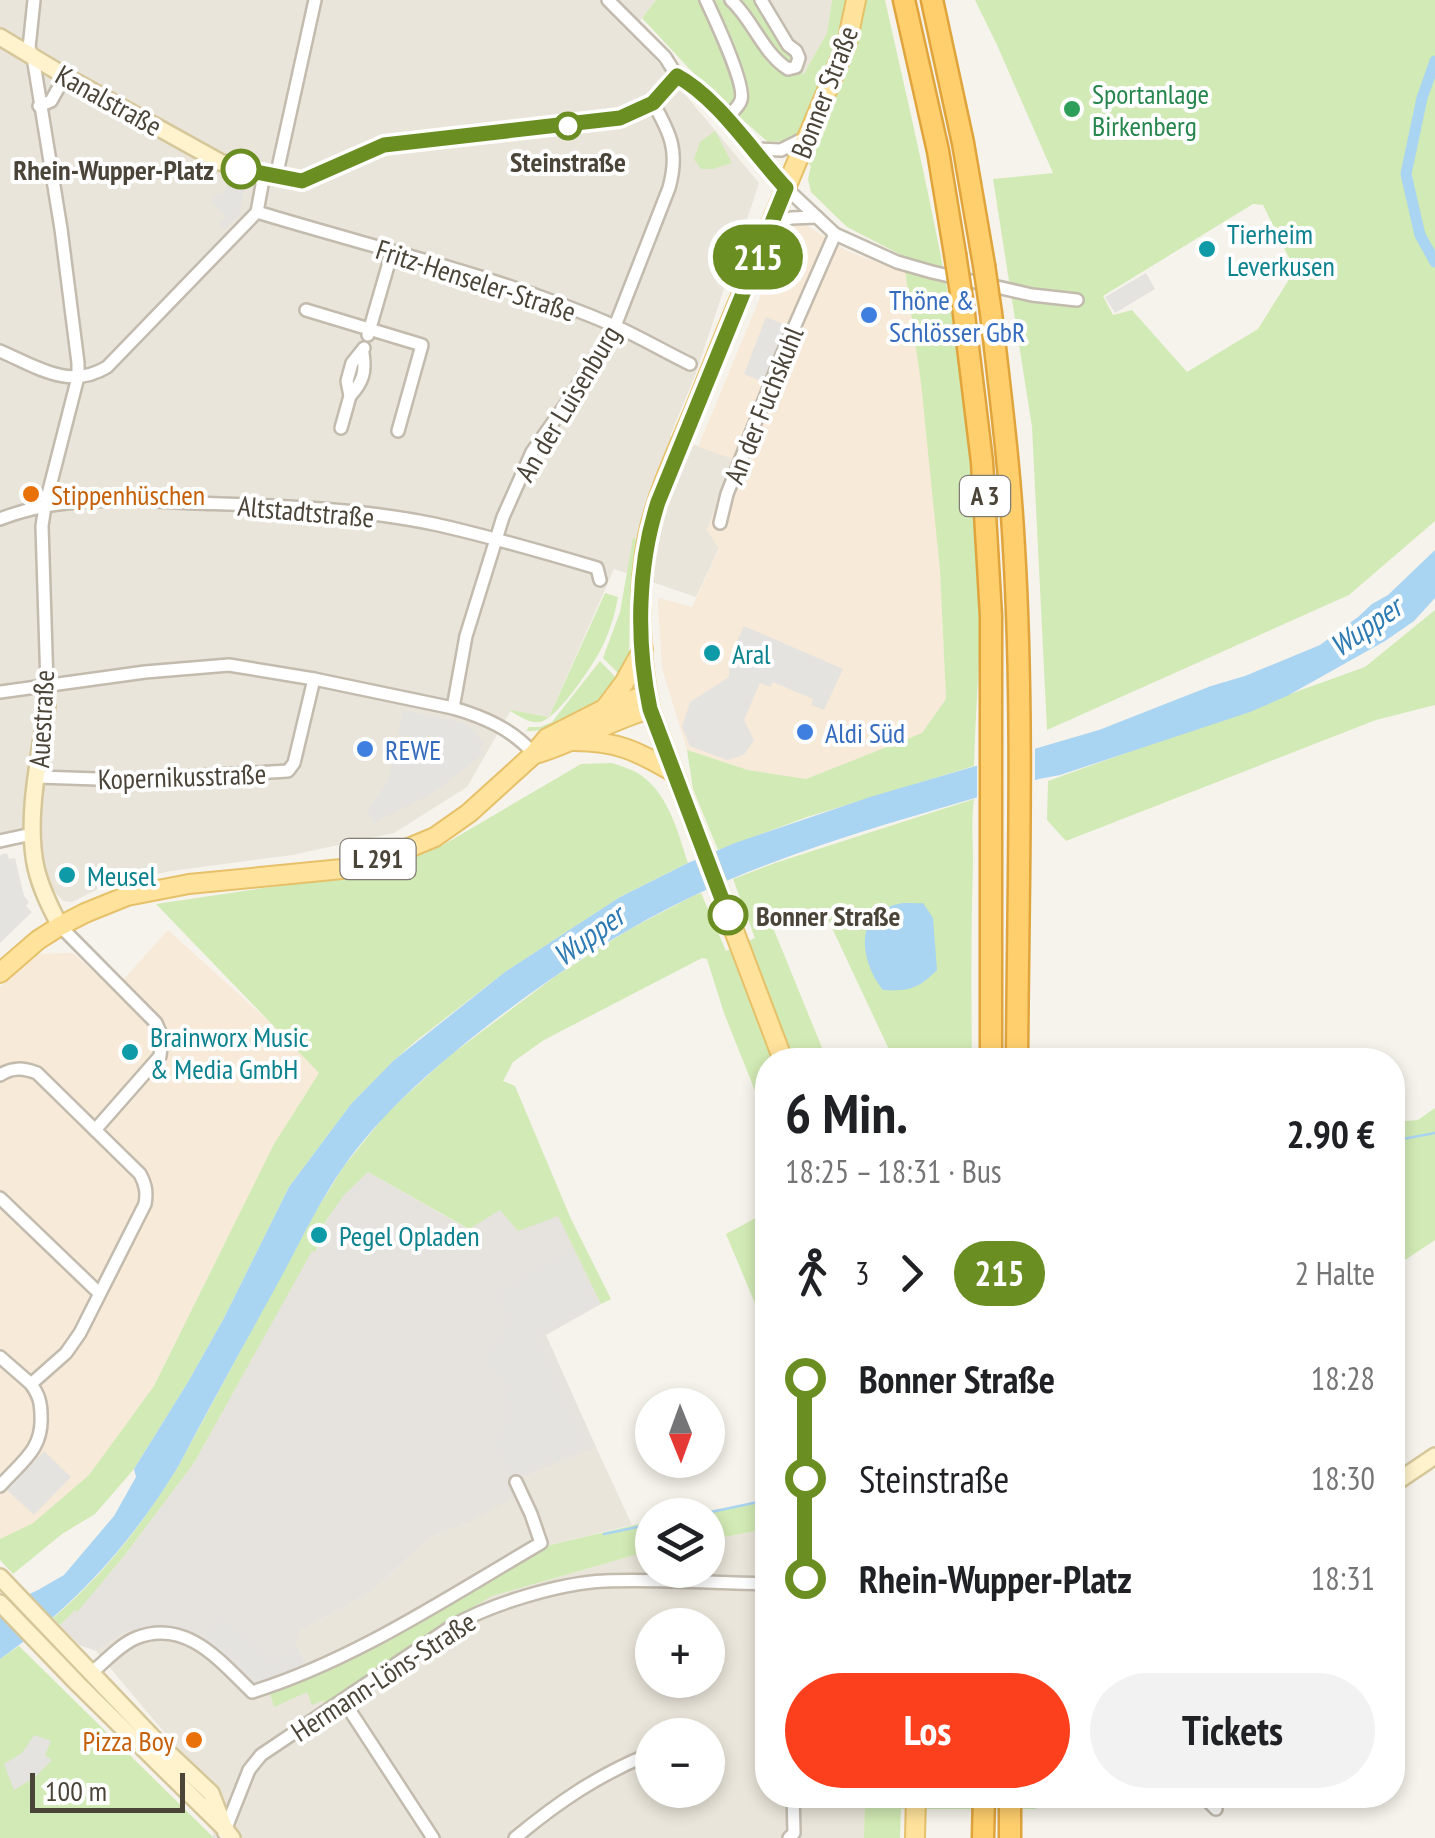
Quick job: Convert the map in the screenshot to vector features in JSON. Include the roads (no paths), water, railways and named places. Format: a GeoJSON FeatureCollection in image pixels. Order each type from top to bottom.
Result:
{"type":"FeatureCollection","features":[{"type":"Feature","properties":{"kind":"highway","name":"A 3"},"geometry":{"type":"LineString","coordinates":[[904,0],[938,151],[963,306],[982,462],[992,688],[990,1048]]}},
{"type":"Feature","properties":{"kind":"highway","name":"A 3"},"geometry":{"type":"LineString","coordinates":[[932,0],[984,265],[1007,458],[1019,688],[1017,1048]]}},
{"type":"Feature","properties":{"kind":"highway"},"geometry":{"type":"LineString","coordinates":[[984,1808],[984,1838]]}},
{"type":"Feature","properties":{"kind":"highway"},"geometry":{"type":"LineString","coordinates":[[1010,1808],[1010,1838]]}},
{"type":"Feature","properties":{"kind":"main road","name":"Bonner Straße"},"geometry":{"type":"LineString","coordinates":[[778,1048],[649,702],[642,587],[651,522],[847,44],[856,0]]}},
{"type":"Feature","properties":{"kind":"main road","name":"Kanalstraße"},"geometry":{"type":"LineString","coordinates":[[0,37],[220,162],[270,176]]}},
{"type":"Feature","properties":{"kind":"main road"},"geometry":{"type":"LineString","coordinates":[[606,708],[643,648]]}},
{"type":"Feature","properties":{"kind":"main road","name":"Auestraße"},"geometry":{"type":"LineString","coordinates":[[47,685],[32,834],[42,888],[60,926]]}},
{"type":"Feature","properties":{"kind":"main road","name":"L 291"},"geometry":{"type":"LineString","coordinates":[[0,973],[60,926],[127,896],[189,884],[342,870],[434,837],[469,813],[547,738],[606,708],[649,702]]}},
{"type":"Feature","properties":{"kind":"main road","name":"L 291"},"geometry":{"type":"LineString","coordinates":[[534,754],[649,702]]}},
{"type":"Feature","properties":{"kind":"main road"},"geometry":{"type":"LineString","coordinates":[[569,741],[626,746],[673,772]]}},
{"type":"Feature","properties":{"kind":"main road"},"geometry":{"type":"LineString","coordinates":[[1405,1476],[1435,1456]]}},
{"type":"Feature","properties":{"kind":"main road"},"geometry":{"type":"LineString","coordinates":[[2,1580],[78,1684],[227,1835]]}},
{"type":"Feature","properties":{"kind":"main road"},"geometry":{"type":"LineString","coordinates":[[0,1603],[91,1673],[211,1793],[227,1835]]}},
{"type":"Feature","properties":{"kind":"main road"},"geometry":{"type":"LineString","coordinates":[[78,1684],[91,1673]]}},
{"type":"Feature","properties":{"kind":"main road"},"geometry":{"type":"LineString","coordinates":[[915,1838],[916,1808]]}},
{"type":"Feature","properties":{"kind":"street"},"geometry":{"type":"LineString","coordinates":[[34,0],[29,48],[61,229],[78,363],[78,377],[45,506]]}},
{"type":"Feature","properties":{"kind":"street"},"geometry":{"type":"LineString","coordinates":[[0,351],[51,373],[78,377],[94,374],[108,366],[257,212],[270,176],[315,0]]}},
{"type":"Feature","properties":{"kind":"street"},"geometry":{"type":"LineString","coordinates":[[608,0],[665,57],[677,76],[726,118],[786,188],[836,234],[897,262],[932,272],[1032,295],[1076,300]]}},
{"type":"Feature","properties":{"kind":"street"},"geometry":{"type":"LineString","coordinates":[[706,0],[742,92],[738,106],[726,118]]}},
{"type":"Feature","properties":{"kind":"street"},"geometry":{"type":"LineString","coordinates":[[731,0],[772,55],[788,69],[796,67],[796,51],[788,45],[761,0]]}},
{"type":"Feature","properties":{"kind":"street"},"geometry":{"type":"LineString","coordinates":[[40,106],[51,101],[65,76]]}},
{"type":"Feature","properties":{"kind":"street"},"geometry":{"type":"LineString","coordinates":[[270,176],[302,181],[384,145],[620,118],[653,103],[677,76]]}},
{"type":"Feature","properties":{"kind":"street","name":"An der Luisenburg"},"geometry":{"type":"LineString","coordinates":[[452,708],[466,636],[522,472],[616,326],[674,170],[668,128],[653,103]]}},
{"type":"Feature","properties":{"kind":"street"},"geometry":{"type":"LineString","coordinates":[[752,150],[781,150],[807,136]]}},
{"type":"Feature","properties":{"kind":"street","name":"Fritz-Henseler-Straße"},"geometry":{"type":"LineString","coordinates":[[257,212],[487,280],[616,326],[690,364]]}},
{"type":"Feature","properties":{"kind":"street"},"geometry":{"type":"LineString","coordinates":[[770,227],[791,218],[816,217]]}},
{"type":"Feature","properties":{"kind":"street","name":"An der Fuchskuhl"},"geometry":{"type":"LineString","coordinates":[[720,523],[727,494],[782,356],[836,234]]}},
{"type":"Feature","properties":{"kind":"street"},"geometry":{"type":"LineString","coordinates":[[341,428],[350,396],[366,367],[366,341],[392,252]]}},
{"type":"Feature","properties":{"kind":"street"},"geometry":{"type":"LineString","coordinates":[[306,310],[366,341],[422,344],[398,431]]}},
{"type":"Feature","properties":{"kind":"street","name":"Altstadtstraße"},"geometry":{"type":"LineString","coordinates":[[0,519],[45,506],[126,499],[333,511],[434,524],[496,539],[597,568],[600,580]]}},
{"type":"Feature","properties":{"kind":"street","name":"Auestraße"},"geometry":{"type":"LineString","coordinates":[[45,506],[42,526],[47,685]]}},
{"type":"Feature","properties":{"kind":"street"},"geometry":{"type":"LineString","coordinates":[[0,692],[229,664],[452,708],[487,719],[534,754]]}},
{"type":"Feature","properties":{"kind":"street","name":"Kopernikusstraße"},"geometry":{"type":"LineString","coordinates":[[38,778],[127,780],[290,770],[314,679]]}},
{"type":"Feature","properties":{"kind":"street"},"geometry":{"type":"LineString","coordinates":[[0,841],[32,834]]}},
{"type":"Feature","properties":{"kind":"street"},"geometry":{"type":"LineString","coordinates":[[60,926],[156,1024],[162,1037],[160,1056],[96,1130]]}},
{"type":"Feature","properties":{"kind":"street"},"geometry":{"type":"LineString","coordinates":[[0,1075],[25,1068],[37,1074],[145,1183],[145,1204],[80,1333],[66,1353],[32,1384]]}},
{"type":"Feature","properties":{"kind":"street"},"geometry":{"type":"LineString","coordinates":[[0,1198],[99,1293]]}},
{"type":"Feature","properties":{"kind":"street"},"geometry":{"type":"LineString","coordinates":[[0,1357],[39,1395],[42,1431],[40,1440],[0,1486]]}},
{"type":"Feature","properties":{"kind":"street"},"geometry":{"type":"LineString","coordinates":[[91,1673],[134,1638],[152,1634],[193,1640],[207,1648],[252,1692],[313,1669],[389,1631],[541,1543],[516,1482]]}},
{"type":"Feature","properties":{"kind":"street","name":"Hermann-Löns-Straße"},"geometry":{"type":"LineString","coordinates":[[227,1835],[248,1770],[261,1755],[459,1622],[550,1590],[603,1581],[755,1584]]}},
{"type":"Feature","properties":{"kind":"street"},"geometry":{"type":"LineString","coordinates":[[344,1700],[433,1838]]}},
{"type":"Feature","properties":{"kind":"street"},"geometry":{"type":"LineString","coordinates":[[515,1838],[549,1809],[595,1779],[635,1761]]}},
{"type":"Feature","properties":{"kind":"street"},"geometry":{"type":"LineString","coordinates":[[793,1808],[794,1836]]}},
{"type":"Feature","properties":{"kind":"water","name":"Wupper"},"geometry":{"type":"Polygon","coordinates":[[[1435,550],[1435,598],[1414,621],[1287,696],[1060,775],[865,831],[736,877],[666,909],[610,941],[503,1013],[424,1079],[358,1147],[320,1205],[161,1494],[121,1547],[77,1595],[0,1659],[0,1608],[64,1575],[114,1516],[136,1477],[134,1469],[224,1318],[289,1187],[351,1104],[393,1061],[505,972],[620,897],[735,843],[870,797],[1099,730],[1320,645],[1388,595],[1435,550]]]}},
{"type":"Feature","properties":{"kind":"water"},"geometry":{"type":"Polygon","coordinates":[[[901,903],[923,903],[933,918],[937,970],[913,988],[883,990],[866,953],[867,928],[883,909],[901,903]]]}},
{"type":"Feature","properties":{"kind":"waterway"},"geometry":{"type":"LineString","coordinates":[[1435,61],[1422,98],[1406,174],[1420,235],[1435,262]]}},
{"type":"Feature","properties":{"kind":"waterway"},"geometry":{"type":"LineString","coordinates":[[1405,1139],[1435,1133]]}},
{"type":"Feature","properties":{"kind":"waterway"},"geometry":{"type":"LineString","coordinates":[[725,1509],[755,1503]]}},
{"type":"Feature","properties":{"kind":"waterway"},"geometry":{"type":"LineString","coordinates":[[604,1534],[635,1528]]}},
{"type":"Feature","properties":{"kind":"place","name":"Sportanlage Birkenberg"},"geometry":{"type":"Point","coordinates":[1072,109]}},
{"type":"Feature","properties":{"kind":"place","name":"Steinstraße"},"geometry":{"type":"Point","coordinates":[568,126]}},
{"type":"Feature","properties":{"kind":"place","name":"Rhein-Wupper-Platz"},"geometry":{"type":"Point","coordinates":[241,169]}},
{"type":"Feature","properties":{"kind":"place","name":"Tierheim Leverkusen"},"geometry":{"type":"Point","coordinates":[1207,249]}},
{"type":"Feature","properties":{"kind":"place","name":"Thöne & Schlösser GbR"},"geometry":{"type":"Point","coordinates":[869,315]}},
{"type":"Feature","properties":{"kind":"place","name":"Stippenhüschen"},"geometry":{"type":"Point","coordinates":[31,494]}},
{"type":"Feature","properties":{"kind":"place","name":"Aral"},"geometry":{"type":"Point","coordinates":[712,653]}},
{"type":"Feature","properties":{"kind":"place","name":"Aldi Süd"},"geometry":{"type":"Point","coordinates":[805,732]}},
{"type":"Feature","properties":{"kind":"place","name":"REWE"},"geometry":{"type":"Point","coordinates":[365,749]}},
{"type":"Feature","properties":{"kind":"place","name":"Meusel"},"geometry":{"type":"Point","coordinates":[67,875]}},
{"type":"Feature","properties":{"kind":"place","name":"Bonner Straße"},"geometry":{"type":"Point","coordinates":[728,915]}},
{"type":"Feature","properties":{"kind":"place","name":"Brainworx Music & Media GmbH"},"geometry":{"type":"Point","coordinates":[130,1052]}},
{"type":"Feature","properties":{"kind":"place","name":"Pegel Opladen"},"geometry":{"type":"Point","coordinates":[319,1235]}},
{"type":"Feature","properties":{"kind":"place","name":"Pizza Boy"},"geometry":{"type":"Point","coordinates":[194,1740]}}]}
